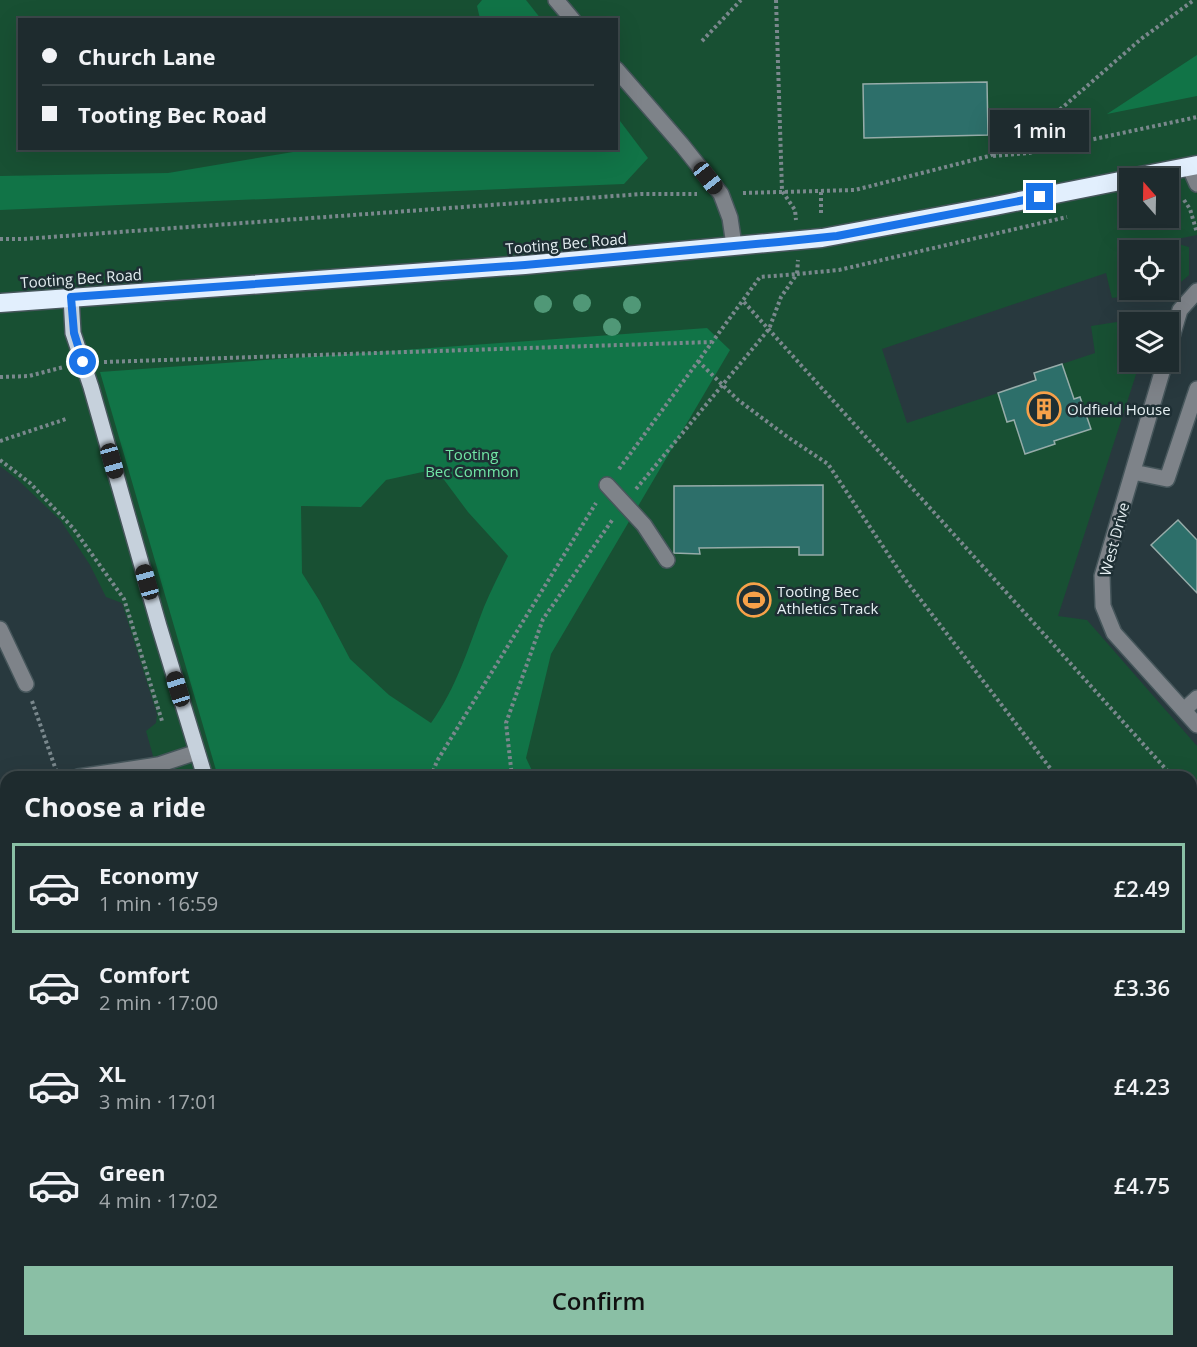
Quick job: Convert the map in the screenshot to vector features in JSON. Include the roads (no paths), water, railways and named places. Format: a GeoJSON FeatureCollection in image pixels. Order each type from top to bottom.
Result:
{"type":"FeatureCollection","features":[{"type":"Feature","properties":{"kind":"highway","name":"Tooting Bec Road"},"geometry":{"type":"LineString","coordinates":[[0,303],[525,265],[837,236],[1119,181]]}},
{"type":"Feature","properties":{"kind":"main road"},"geometry":{"type":"LineString","coordinates":[[71,297],[74,333],[203,771]]}},
{"type":"Feature","properties":{"kind":"street"},"geometry":{"type":"LineString","coordinates":[[556,0],[571,18]]}},
{"type":"Feature","properties":{"kind":"street"},"geometry":{"type":"LineString","coordinates":[[618,71],[721,194],[730,218],[734,245]]}},
{"type":"Feature","properties":{"kind":"street"},"geometry":{"type":"LineString","coordinates":[[1193,166],[1197,184]]}},
{"type":"Feature","properties":{"kind":"street"},"geometry":{"type":"LineString","coordinates":[[1179,313],[1197,291]]}},
{"type":"Feature","properties":{"kind":"street","name":"West Drive"},"geometry":{"type":"LineString","coordinates":[[1162,372],[1102,576],[1102,606],[1114,633],[1197,725]]}},
{"type":"Feature","properties":{"kind":"street"},"geometry":{"type":"LineString","coordinates":[[1133,472],[1167,479],[1197,389]]}},
{"type":"Feature","properties":{"kind":"street"},"geometry":{"type":"LineString","coordinates":[[607,485],[644,525],[667,560]]}},
{"type":"Feature","properties":{"kind":"street"},"geometry":{"type":"LineString","coordinates":[[0,629],[26,684]]}},
{"type":"Feature","properties":{"kind":"street"},"geometry":{"type":"LineString","coordinates":[[1184,710],[1197,698]]}},
{"type":"Feature","properties":{"kind":"street"},"geometry":{"type":"LineString","coordinates":[[118,771],[158,765],[197,752]]}},
{"type":"Feature","properties":{"kind":"place","name":"Oldfield House"},"geometry":{"type":"Point","coordinates":[1044,409]}},
{"type":"Feature","properties":{"kind":"place","name":"Tooting Bec Athletics Track"},"geometry":{"type":"Point","coordinates":[754,600]}},
{"type":"Feature","properties":{"kind":"park label","name":"Tooting Bec Common"},"geometry":{"type":"Point","coordinates":[472,462]}}]}
